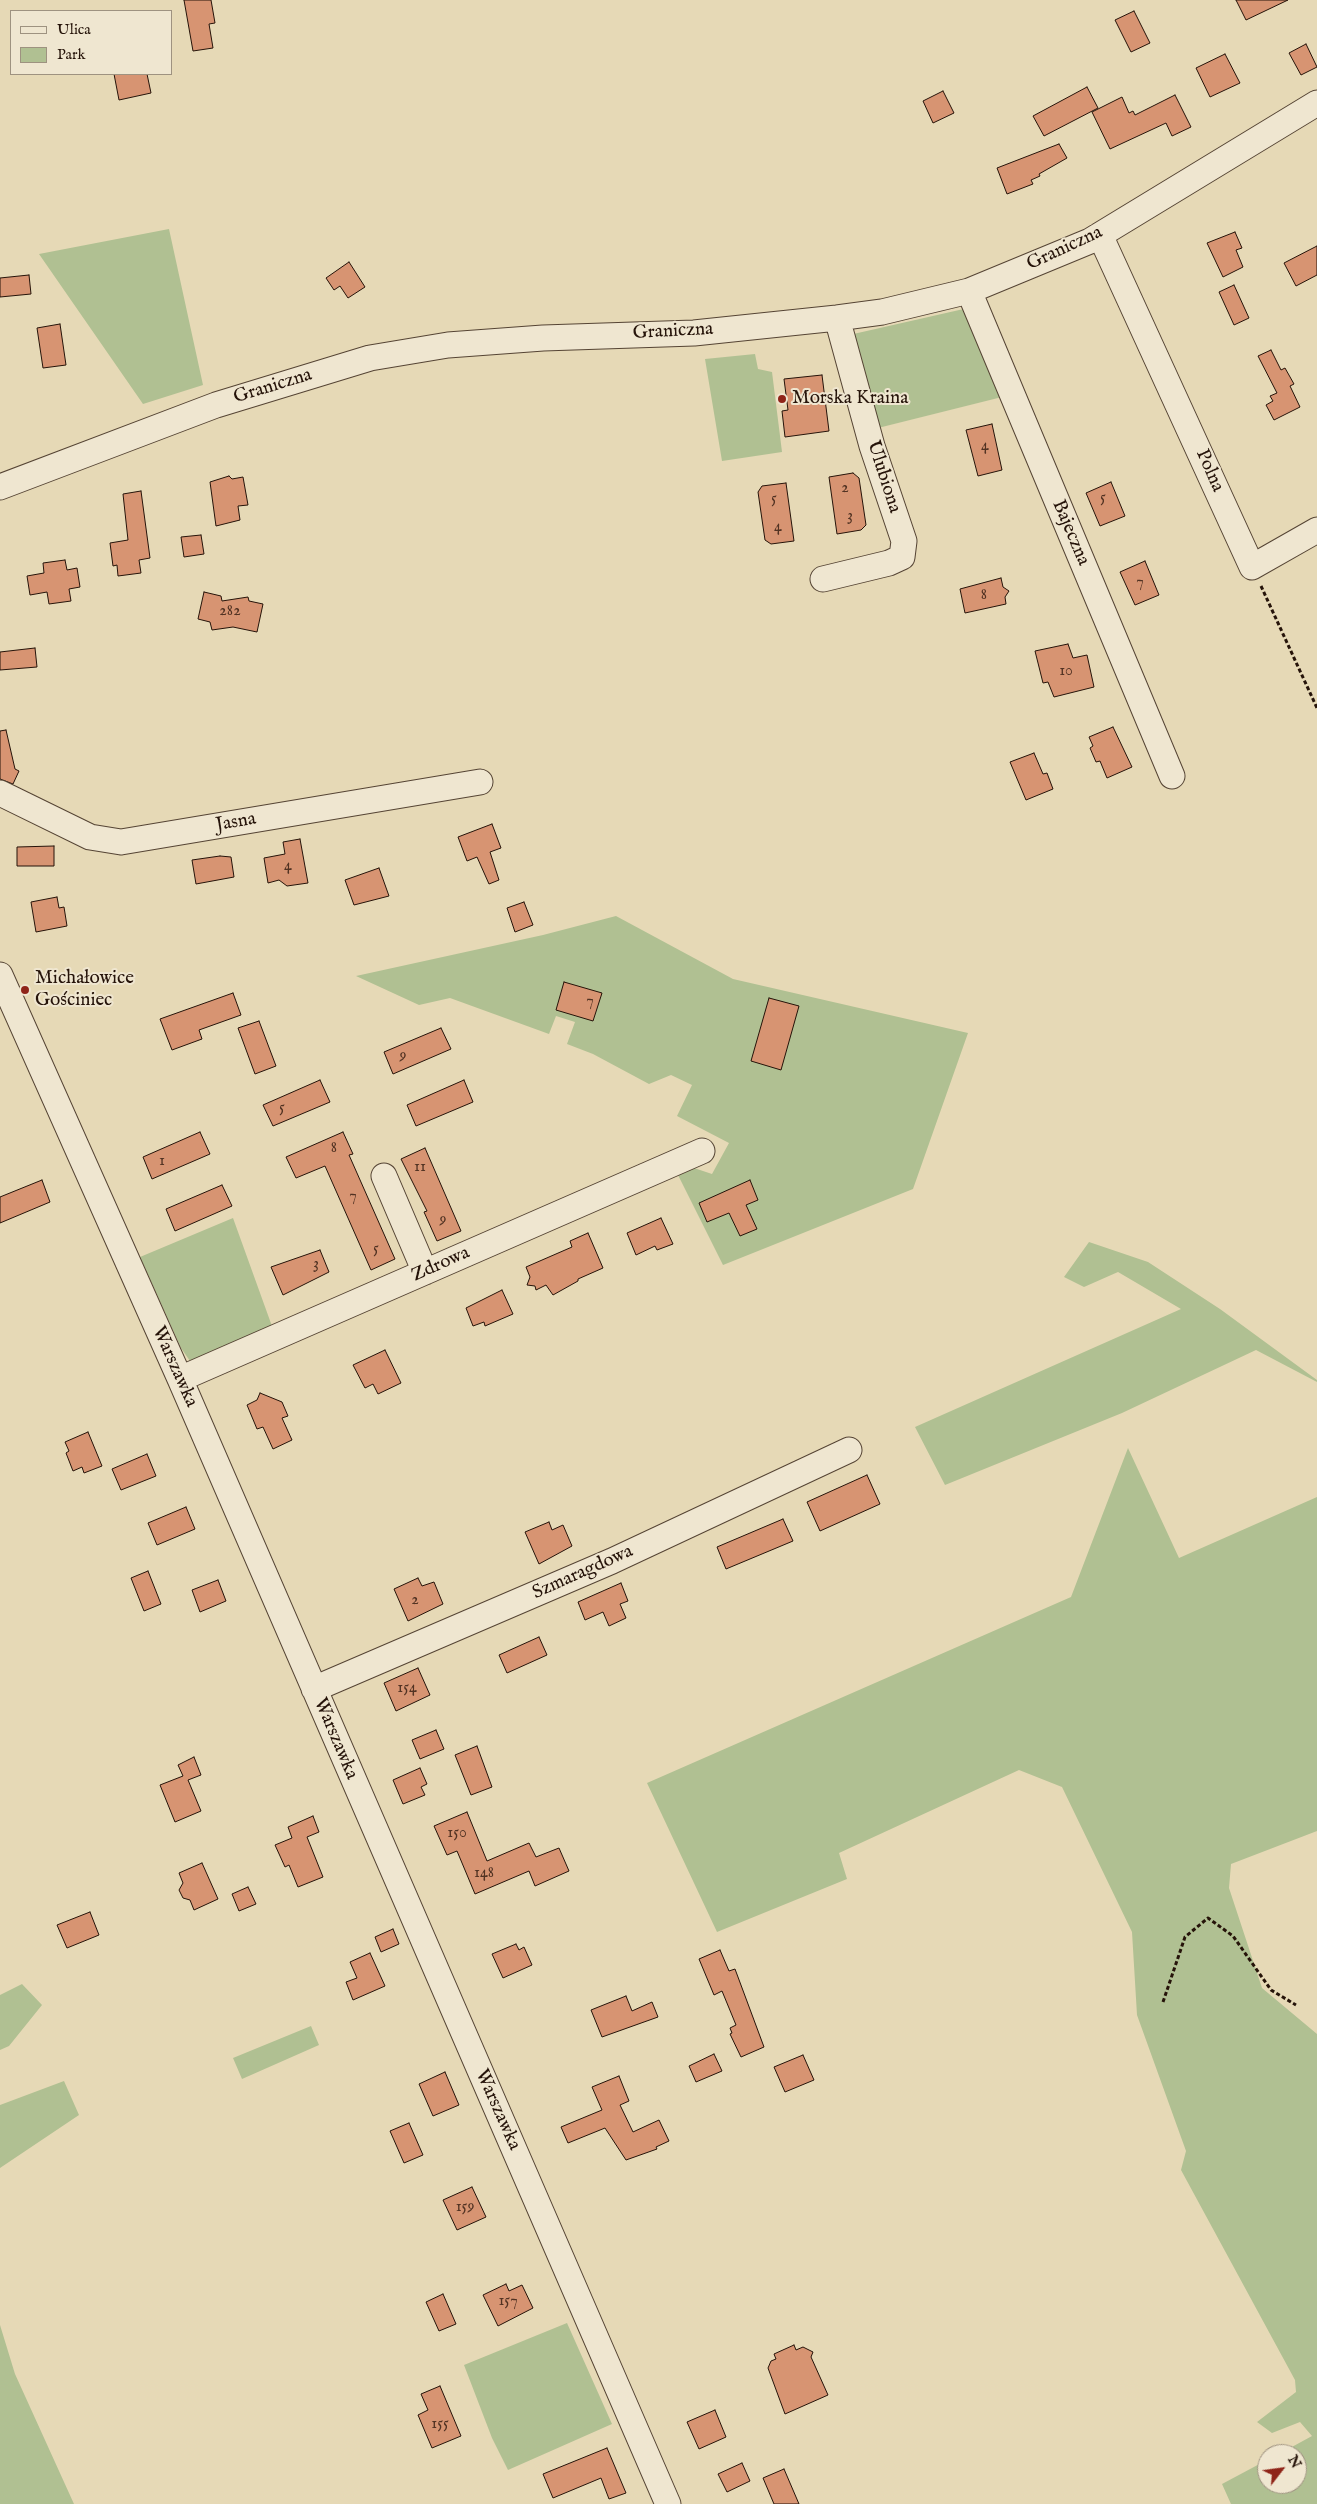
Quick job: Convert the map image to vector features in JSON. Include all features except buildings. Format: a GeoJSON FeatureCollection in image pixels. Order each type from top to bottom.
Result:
{"type":"FeatureCollection","features":[{"type":"Feature","properties":{"kind":"street","name":"Graniczna"},"geometry":{"type":"LineString","coordinates":[[0,487],[216,405],[370,358],[448,345],[543,338],[694,332],[837,318],[882,312],[969,291],[1100,235],[1317,103]]}},
{"type":"Feature","properties":{"kind":"street","name":"Polna"},"geometry":{"type":"LineString","coordinates":[[1100,235],[1252,567]]}},
{"type":"Feature","properties":{"kind":"street","name":"Bajeczna"},"geometry":{"type":"LineString","coordinates":[[969,291],[1172,776]]}},
{"type":"Feature","properties":{"kind":"street","name":"Ulubiona"},"geometry":{"type":"LineString","coordinates":[[823,579],[889,563],[902,557],[904,541],[872,446],[837,318]]}},
{"type":"Feature","properties":{"kind":"street"},"geometry":{"type":"LineString","coordinates":[[1252,567],[1317,530]]}},
{"type":"Feature","properties":{"kind":"street","name":"Jasna"},"geometry":{"type":"LineString","coordinates":[[0,794],[90,837],[121,842],[480,782]]}},
{"type":"Feature","properties":{"kind":"street","name":"Warszawka"},"geometry":{"type":"LineString","coordinates":[[0,975],[180,1379],[668,2504]]}},
{"type":"Feature","properties":{"kind":"street","name":"Zdrowa"},"geometry":{"type":"LineString","coordinates":[[180,1379],[702,1151]]}},
{"type":"Feature","properties":{"kind":"street"},"geometry":{"type":"LineString","coordinates":[[384,1176],[425,1272]]}},
{"type":"Feature","properties":{"kind":"street","name":"Szmaragdowa"},"geometry":{"type":"LineString","coordinates":[[314,1689],[612,1561],[849,1450]]}},
{"type":"Feature","properties":{"kind":"path"},"geometry":{"type":"LineString","coordinates":[[1252,567],[1317,708]]}},
{"type":"Feature","properties":{"kind":"path"},"geometry":{"type":"LineString","coordinates":[[1163,2002],[1184,1937],[1208,1918],[1233,1936],[1271,1990],[1296,2005]]}},
{"type":"Feature","properties":{"kind":"green space"},"geometry":{"type":"Polygon","coordinates":[[[169,229],[203,385],[143,404],[39,254],[169,229]]]}},
{"type":"Feature","properties":{"kind":"green space"},"geometry":{"type":"Polygon","coordinates":[[[968,308],[1006,396],[878,428],[849,335],[968,308]]]}},
{"type":"Feature","properties":{"kind":"green space"},"geometry":{"type":"Polygon","coordinates":[[[755,354],[758,369],[772,372],[782,452],[722,461],[705,359],[755,354]]]}},
{"type":"Feature","properties":{"kind":"green space"},"geometry":{"type":"Polygon","coordinates":[[[616,916],[733,979],[968,1033],[913,1189],[723,1265],[676,1171],[688,1166],[712,1174],[729,1143],[677,1116],[692,1085],[671,1075],[649,1084],[593,1054],[567,1044],[575,1022],[556,1016],[549,1034],[450,998],[419,1005],[356,976],[543,935],[616,916]]]}},
{"type":"Feature","properties":{"kind":"green space"},"geometry":{"type":"Polygon","coordinates":[[[233,1218],[273,1329],[190,1361],[181,1348],[140,1257],[233,1218]]]}},
{"type":"Feature","properties":{"kind":"green space"},"geometry":{"type":"Polygon","coordinates":[[[1089,1242],[1148,1262],[1220,1309],[1317,1380],[1317,1382],[1256,1350],[1122,1413],[945,1485],[915,1427],[1181,1309],[1118,1272],[1084,1287],[1064,1277],[1089,1242]]]}},
{"type":"Feature","properties":{"kind":"green space"},"geometry":{"type":"Polygon","coordinates":[[[1128,1448],[1179,1558],[1317,1497],[1317,1831],[1231,1864],[1229,1888],[1262,1988],[1317,2034],[1317,2504],[1231,2504],[1222,2484],[1257,2465],[1257,2494],[1307,2494],[1307,2444],[1297,2444],[1312,2436],[1300,2422],[1272,2433],[1257,2422],[1296,2392],[1295,2380],[1181,2170],[1186,2151],[1137,2015],[1132,1932],[1062,1787],[1019,1770],[839,1853],[847,1879],[717,1932],[647,1783],[1071,1597],[1128,1448]]]}},
{"type":"Feature","properties":{"kind":"green space"},"geometry":{"type":"Polygon","coordinates":[[[22,1984],[42,2005],[9,2046],[0,2050],[0,1995],[22,1984]]]}},
{"type":"Feature","properties":{"kind":"green space"},"geometry":{"type":"Polygon","coordinates":[[[311,2026],[319,2045],[242,2079],[233,2058],[311,2026]]]}},
{"type":"Feature","properties":{"kind":"green space"},"geometry":{"type":"Polygon","coordinates":[[[64,2081],[79,2115],[0,2168],[0,2105],[64,2081]]]}},
{"type":"Feature","properties":{"kind":"green space"},"geometry":{"type":"Polygon","coordinates":[[[567,2323],[612,2424],[508,2470],[492,2438],[464,2365],[567,2323]]]}},
{"type":"Feature","properties":{"kind":"green space"},"geometry":{"type":"Polygon","coordinates":[[[0,2325],[15,2374],[74,2504],[0,2504],[0,2325]]]}},
{"type":"Feature","properties":{"kind":"place","name":"Morska Kraina"},"geometry":{"type":"Point","coordinates":[782,399]}},
{"type":"Feature","properties":{"kind":"place","name":"Michałowice Gościniec"},"geometry":{"type":"Point","coordinates":[25,990]}}]}
